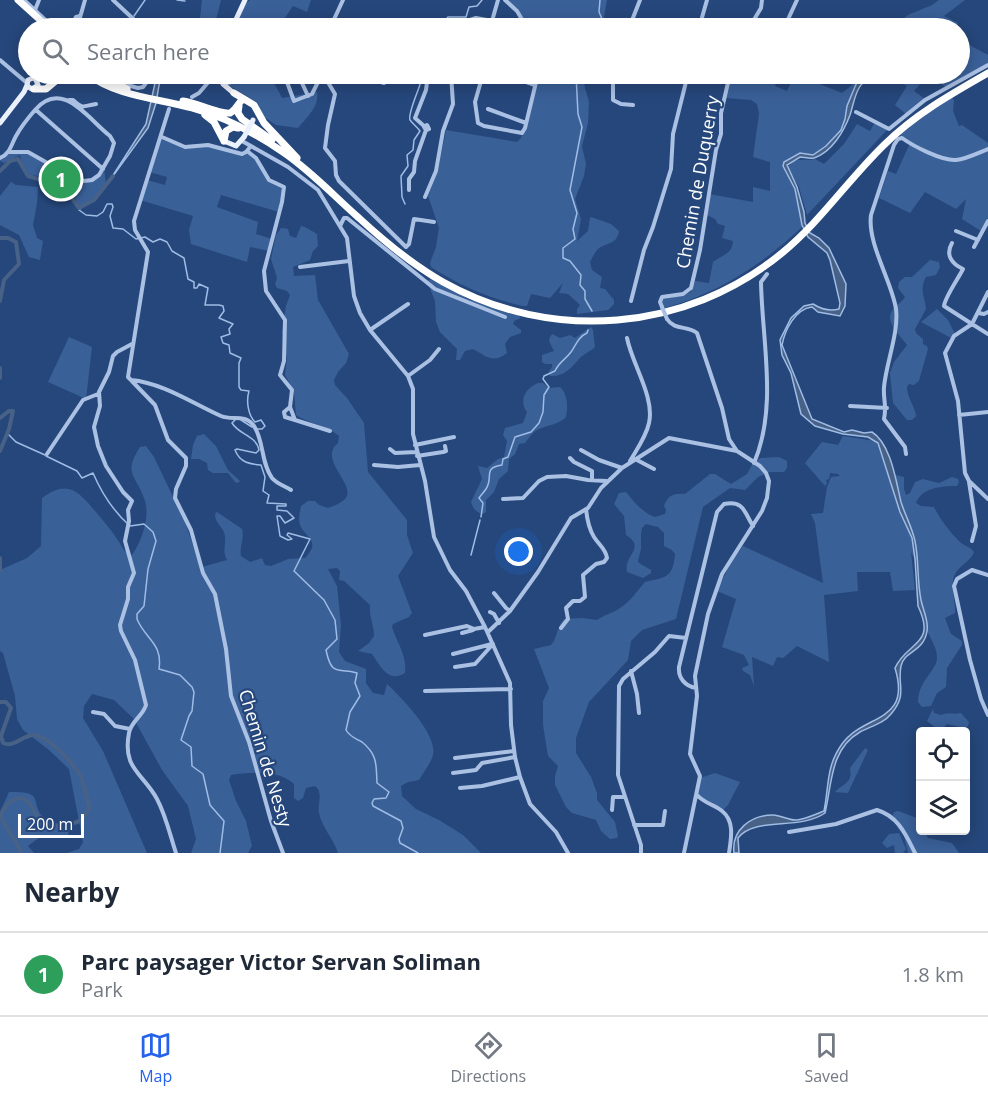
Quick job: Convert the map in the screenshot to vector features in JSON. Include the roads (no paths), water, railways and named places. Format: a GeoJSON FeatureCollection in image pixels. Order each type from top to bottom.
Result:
{"type":"FeatureCollection","features":[{"type":"Feature","properties":{"kind":"highway"},"geometry":{"type":"LineString","coordinates":[[16,0],[33,18]]}},
{"type":"Feature","properties":{"kind":"highway"},"geometry":{"type":"LineString","coordinates":[[16,0],[37,18]]}},
{"type":"Feature","properties":{"kind":"highway"},"geometry":{"type":"LineString","coordinates":[[970,79],[988,69]]}},
{"type":"Feature","properties":{"kind":"highway"},"geometry":{"type":"LineString","coordinates":[[33,84],[50,86],[52,84]]}},
{"type":"Feature","properties":{"kind":"highway"},"geometry":{"type":"LineString","coordinates":[[105,84],[163,99],[192,102],[226,113],[233,111],[240,98]]}},
{"type":"Feature","properties":{"kind":"highway"},"geometry":{"type":"LineString","coordinates":[[115,84],[124,89]]}},
{"type":"Feature","properties":{"kind":"highway"},"geometry":{"type":"LineString","coordinates":[[117,84],[124,89]]}},
{"type":"Feature","properties":{"kind":"highway"},"geometry":{"type":"LineString","coordinates":[[240,98],[242,103],[239,107],[239,116],[307,170],[376,233],[433,276],[481,301],[535,316],[596,322],[632,320],[667,313],[711,298],[747,279],[780,254],[806,229],[868,157],[898,127],[940,96],[961,84]]}},
{"type":"Feature","properties":{"kind":"highway"},"geometry":{"type":"LineString","coordinates":[[240,98],[254,105],[264,123],[299,159],[381,233],[428,269],[460,287],[499,303],[556,316],[596,319],[631,317],[651,313],[691,302],[728,286],[745,276],[806,229]]}},
{"type":"Feature","properties":{"kind":"highway"},"geometry":{"type":"LineString","coordinates":[[163,99],[171,106],[208,117],[214,122],[224,141]]}},
{"type":"Feature","properties":{"kind":"highway"},"geometry":{"type":"LineString","coordinates":[[183,101],[237,121],[299,159]]}},
{"type":"Feature","properties":{"kind":"highway"},"geometry":{"type":"LineString","coordinates":[[171,106],[220,118],[270,141]]}},
{"type":"Feature","properties":{"kind":"highway"},"geometry":{"type":"LineString","coordinates":[[224,141],[226,131],[233,127],[270,141]]}},
{"type":"Feature","properties":{"kind":"main road"},"geometry":{"type":"LineString","coordinates":[[237,18],[245,0]]}},
{"type":"Feature","properties":{"kind":"main road"},"geometry":{"type":"LineString","coordinates":[[0,123],[33,84]]}},
{"type":"Feature","properties":{"kind":"main road"},"geometry":{"type":"LineString","coordinates":[[224,84],[255,111],[253,120],[238,145],[234,146],[224,141]]}},
{"type":"Feature","properties":{"kind":"street"},"geometry":{"type":"LineString","coordinates":[[24,0],[43,18]]}},
{"type":"Feature","properties":{"kind":"street"},"geometry":{"type":"LineString","coordinates":[[35,10],[39,0]]}},
{"type":"Feature","properties":{"kind":"street"},"geometry":{"type":"LineString","coordinates":[[79,18],[85,0]]}},
{"type":"Feature","properties":{"kind":"street"},"geometry":{"type":"LineString","coordinates":[[113,0],[132,18]]}},
{"type":"Feature","properties":{"kind":"street"},"geometry":{"type":"LineString","coordinates":[[335,18],[343,0]]}},
{"type":"Feature","properties":{"kind":"street"},"geometry":{"type":"LineString","coordinates":[[493,18],[498,0]]}},
{"type":"Feature","properties":{"kind":"street"},"geometry":{"type":"LineString","coordinates":[[505,0],[521,18]]}},
{"type":"Feature","properties":{"kind":"street"},"geometry":{"type":"LineString","coordinates":[[633,18],[640,0]]}},
{"type":"Feature","properties":{"kind":"street"},"geometry":{"type":"LineString","coordinates":[[701,18],[705,0]]}},
{"type":"Feature","properties":{"kind":"street"},"geometry":{"type":"LineString","coordinates":[[754,18],[761,8],[762,0]]}},
{"type":"Feature","properties":{"kind":"street"},"geometry":{"type":"LineString","coordinates":[[789,18],[797,0]]}},
{"type":"Feature","properties":{"kind":"street"},"geometry":{"type":"LineString","coordinates":[[75,18],[80,15]]}},
{"type":"Feature","properties":{"kind":"street"},"geometry":{"type":"LineString","coordinates":[[0,60],[18,75]]}},
{"type":"Feature","properties":{"kind":"street"},"geometry":{"type":"LineString","coordinates":[[970,78],[988,69]]}},
{"type":"Feature","properties":{"kind":"street"},"geometry":{"type":"LineString","coordinates":[[33,84],[46,94],[48,99]]}},
{"type":"Feature","properties":{"kind":"street"},"geometry":{"type":"LineString","coordinates":[[124,89],[124,84],[138,88],[145,84]]}},
{"type":"Feature","properties":{"kind":"street"},"geometry":{"type":"LineString","coordinates":[[192,97],[206,84]]}},
{"type":"Feature","properties":{"kind":"street"},"geometry":{"type":"LineString","coordinates":[[289,84],[293,100],[308,96],[317,84]]}},
{"type":"Feature","properties":{"kind":"street"},"geometry":{"type":"LineString","coordinates":[[302,84],[308,96]]}},
{"type":"Feature","properties":{"kind":"street"},"geometry":{"type":"LineString","coordinates":[[331,84],[335,94],[327,125],[325,148],[335,161],[339,181],[406,247],[409,244],[414,219],[434,222]]}},
{"type":"Feature","properties":{"kind":"street"},"geometry":{"type":"LineString","coordinates":[[409,190],[409,179],[414,172],[415,160],[425,128],[415,118],[427,84]]}},
{"type":"Feature","properties":{"kind":"street"},"geometry":{"type":"LineString","coordinates":[[425,197],[436,171],[443,131],[453,104],[452,84]]}},
{"type":"Feature","properties":{"kind":"street"},"geometry":{"type":"LineString","coordinates":[[480,84],[475,102],[477,120],[480,125],[523,133],[535,86],[530,84]]}},
{"type":"Feature","properties":{"kind":"street"},"geometry":{"type":"LineString","coordinates":[[613,84],[613,100],[621,104],[633,105]]}},
{"type":"Feature","properties":{"kind":"street"},"geometry":{"type":"LineString","coordinates":[[631,302],[644,250],[671,169],[673,134],[686,84]]}},
{"type":"Feature","properties":{"kind":"street","name":"Chemin de Duquerry"},"geometry":{"type":"LineString","coordinates":[[728,84],[721,113],[721,134],[716,150],[700,250],[691,288],[683,294],[662,297],[660,300],[667,319],[674,326],[694,330],[698,334],[722,408],[726,430],[737,451]]}},
{"type":"Feature","properties":{"kind":"street"},"geometry":{"type":"LineString","coordinates":[[856,112],[889,129],[926,100],[958,84]]}},
{"type":"Feature","properties":{"kind":"street"},"geometry":{"type":"LineString","coordinates":[[0,158],[9,152],[18,132],[48,99],[73,100],[83,108],[96,104]]}},
{"type":"Feature","properties":{"kind":"street"},"geometry":{"type":"LineString","coordinates":[[9,152],[28,152],[81,181],[95,178],[103,169],[114,148],[113,139],[69,100]]}},
{"type":"Feature","properties":{"kind":"street"},"geometry":{"type":"LineString","coordinates":[[171,106],[134,221],[135,230],[148,252],[128,372],[130,380],[164,389],[224,417],[240,416],[247,420],[255,429],[263,457],[273,479],[291,490]]}},
{"type":"Feature","properties":{"kind":"street"},"geometry":{"type":"LineString","coordinates":[[488,108],[526,123]]}},
{"type":"Feature","properties":{"kind":"street"},"geometry":{"type":"LineString","coordinates":[[36,110],[103,169]]}},
{"type":"Feature","properties":{"kind":"street"},"geometry":{"type":"LineString","coordinates":[[162,137],[185,147],[204,144],[237,153],[247,151],[251,146]]}},
{"type":"Feature","properties":{"kind":"street"},"geometry":{"type":"LineString","coordinates":[[906,454],[905,447],[884,419],[887,408],[884,388],[891,357],[896,310],[870,220],[896,141],[902,138],[934,154],[954,160],[988,149]]}},
{"type":"Feature","properties":{"kind":"street"},"geometry":{"type":"LineString","coordinates":[[243,139],[288,167],[318,190],[349,242],[349,261],[356,301],[370,330],[408,376],[413,393],[411,422],[425,481],[434,537],[450,570],[466,591],[486,630],[511,689],[511,725],[520,777],[530,804],[556,832],[568,853]]}},
{"type":"Feature","properties":{"kind":"street"},"geometry":{"type":"LineString","coordinates":[[247,151],[256,158],[269,180],[284,187],[264,271],[264,284],[269,297],[285,320],[284,362],[280,375],[292,390],[290,407],[295,420]]}},
{"type":"Feature","properties":{"kind":"street"},"geometry":{"type":"LineString","coordinates":[[340,226],[344,218],[347,218],[435,289],[505,317]]}},
{"type":"Feature","properties":{"kind":"street"},"geometry":{"type":"LineString","coordinates":[[974,247],[987,224]]}},
{"type":"Feature","properties":{"kind":"street"},"geometry":{"type":"LineString","coordinates":[[956,231],[978,240]]}},
{"type":"Feature","properties":{"kind":"street"},"geometry":{"type":"LineString","coordinates":[[952,243],[949,249],[951,260],[953,264],[963,269],[944,304],[950,311],[988,334]]}},
{"type":"Feature","properties":{"kind":"street"},"geometry":{"type":"LineString","coordinates":[[300,267],[349,261]]}},
{"type":"Feature","properties":{"kind":"street"},"geometry":{"type":"LineString","coordinates":[[754,463],[765,428],[765,355],[761,282],[766,274]]}},
{"type":"Feature","properties":{"kind":"street"},"geometry":{"type":"LineString","coordinates":[[972,541],[976,526],[969,481],[964,468],[957,397],[945,353],[954,336],[972,324],[988,293]]}},
{"type":"Feature","properties":{"kind":"street"},"geometry":{"type":"LineString","coordinates":[[370,330],[408,304]]}},
{"type":"Feature","properties":{"kind":"street"},"geometry":{"type":"LineString","coordinates":[[978,313],[984,315],[988,312]]}},
{"type":"Feature","properties":{"kind":"street"},"geometry":{"type":"LineString","coordinates":[[627,338],[650,414],[646,431],[632,461]]}},
{"type":"Feature","properties":{"kind":"street"},"geometry":{"type":"LineString","coordinates":[[133,344],[114,354],[109,372],[98,394],[100,406],[95,420],[94,433],[106,466],[123,492],[132,501],[127,514],[126,548],[134,573],[128,587],[128,599],[120,625],[135,660],[146,705],[130,729],[131,765],[156,797],[176,853]]}},
{"type":"Feature","properties":{"kind":"street"},"geometry":{"type":"LineString","coordinates":[[408,376],[430,360],[439,349]]}},
{"type":"Feature","properties":{"kind":"street","name":"Chemin de Nesty"},"geometry":{"type":"LineString","coordinates":[[130,380],[155,405],[168,440],[186,458],[186,466],[176,489],[175,498],[191,530],[203,573],[215,594],[226,649],[231,696],[249,742],[271,821],[283,853]]}},
{"type":"Feature","properties":{"kind":"street"},"geometry":{"type":"LineString","coordinates":[[47,454],[83,400],[98,394]]}},
{"type":"Feature","properties":{"kind":"street"},"geometry":{"type":"LineString","coordinates":[[850,406],[887,408]]}},
{"type":"Feature","properties":{"kind":"street"},"geometry":{"type":"LineString","coordinates":[[290,407],[284,412],[285,417],[330,430]]}},
{"type":"Feature","properties":{"kind":"street"},"geometry":{"type":"LineString","coordinates":[[959,415],[988,412]]}},
{"type":"Feature","properties":{"kind":"street"},"geometry":{"type":"LineString","coordinates":[[415,445],[454,437]]}},
{"type":"Feature","properties":{"kind":"street"},"geometry":{"type":"LineString","coordinates":[[425,635],[467,626],[486,630],[499,623],[538,572],[571,518],[586,509],[607,481],[622,468],[669,438],[737,451],[766,473],[769,481],[767,498],[753,526],[726,567],[713,596],[696,671],[690,754],[700,776],[684,853]]}},
{"type":"Feature","properties":{"kind":"street"},"geometry":{"type":"LineString","coordinates":[[390,449],[395,453],[417,454],[445,451],[446,446]]}},
{"type":"Feature","properties":{"kind":"street"},"geometry":{"type":"LineString","coordinates":[[581,450],[599,460],[622,468]]}},
{"type":"Feature","properties":{"kind":"street"},"geometry":{"type":"LineString","coordinates":[[570,458],[592,471],[592,480]]}},
{"type":"Feature","properties":{"kind":"street"},"geometry":{"type":"LineString","coordinates":[[632,461],[654,469]]}},
{"type":"Feature","properties":{"kind":"street"},"geometry":{"type":"LineString","coordinates":[[375,465],[398,467],[420,465]]}},
{"type":"Feature","properties":{"kind":"street"},"geometry":{"type":"LineString","coordinates":[[503,499],[523,498],[539,481],[547,477],[566,476],[607,481]]}},
{"type":"Feature","properties":{"kind":"street"},"geometry":{"type":"LineString","coordinates":[[969,481],[988,499]]}},
{"type":"Feature","properties":{"kind":"street"},"geometry":{"type":"LineString","coordinates":[[696,688],[682,681],[679,673],[719,507],[727,503],[739,504],[753,526]]}},
{"type":"Feature","properties":{"kind":"street"},"geometry":{"type":"LineString","coordinates":[[561,628],[568,619],[566,608],[573,601],[580,601],[585,597],[583,575],[607,558],[603,547],[594,537],[589,526],[586,509]]}},
{"type":"Feature","properties":{"kind":"street"},"geometry":{"type":"LineString","coordinates":[[988,575],[972,570],[957,579],[954,586],[970,660],[988,715]]}},
{"type":"Feature","properties":{"kind":"street"},"geometry":{"type":"LineString","coordinates":[[495,593],[510,611]]}},
{"type":"Feature","properties":{"kind":"street"},"geometry":{"type":"LineString","coordinates":[[490,612],[494,614],[499,623]]}},
{"type":"Feature","properties":{"kind":"street"},"geometry":{"type":"LineString","coordinates":[[462,633],[474,629]]}},
{"type":"Feature","properties":{"kind":"street"},"geometry":{"type":"LineString","coordinates":[[641,853],[618,776],[619,686],[631,671],[655,652],[669,636],[686,638]]}},
{"type":"Feature","properties":{"kind":"street"},"geometry":{"type":"LineString","coordinates":[[453,654],[493,644]]}},
{"type":"Feature","properties":{"kind":"street"},"geometry":{"type":"LineString","coordinates":[[455,667],[475,664],[493,644]]}},
{"type":"Feature","properties":{"kind":"street"},"geometry":{"type":"LineString","coordinates":[[631,671],[638,694],[639,713]]}},
{"type":"Feature","properties":{"kind":"street"},"geometry":{"type":"LineString","coordinates":[[424,691],[511,689]]}},
{"type":"Feature","properties":{"kind":"street"},"geometry":{"type":"LineString","coordinates":[[93,712],[104,714],[115,726],[130,729]]}},
{"type":"Feature","properties":{"kind":"street"},"geometry":{"type":"LineString","coordinates":[[455,758],[514,751]]}},
{"type":"Feature","properties":{"kind":"street"},"geometry":{"type":"LineString","coordinates":[[453,773],[476,770],[480,763],[515,757]]}},
{"type":"Feature","properties":{"kind":"street"},"geometry":{"type":"LineString","coordinates":[[460,788],[482,786],[520,777]]}},
{"type":"Feature","properties":{"kind":"street"},"geometry":{"type":"LineString","coordinates":[[697,794],[704,802],[722,811],[728,818],[731,833],[729,853]]}},
{"type":"Feature","properties":{"kind":"street"},"geometry":{"type":"LineString","coordinates":[[612,810],[613,797],[624,797]]}},
{"type":"Feature","properties":{"kind":"street"},"geometry":{"type":"LineString","coordinates":[[789,832],[836,824],[877,810],[884,812],[900,824],[915,853]]}},
{"type":"Feature","properties":{"kind":"street"},"geometry":{"type":"LineString","coordinates":[[634,825],[663,825],[665,811]]}},
{"type":"Feature","properties":{"kind":"waterway"},"geometry":{"type":"LineString","coordinates":[[134,16],[145,0]]}},
{"type":"Feature","properties":{"kind":"waterway"},"geometry":{"type":"LineString","coordinates":[[177,0],[185,1]]}},
{"type":"Feature","properties":{"kind":"waterway"},"geometry":{"type":"LineString","coordinates":[[447,18],[466,17],[469,7],[477,6],[482,0]]}},
{"type":"Feature","properties":{"kind":"waterway"},"geometry":{"type":"LineString","coordinates":[[600,0],[599,12],[602,18]]}},
{"type":"Feature","properties":{"kind":"waterway"},"geometry":{"type":"LineString","coordinates":[[405,204],[402,197],[401,176],[408,166],[407,155],[413,150],[414,140],[420,131],[410,120],[420,84]]}},
{"type":"Feature","properties":{"kind":"waterway"},"geometry":{"type":"LineString","coordinates":[[576,84],[578,114],[582,127],[570,190],[577,213],[573,229],[575,239],[563,248],[563,258],[570,261],[581,275],[580,285],[585,291],[585,299],[592,311]]}},
{"type":"Feature","properties":{"kind":"waterway"},"geometry":{"type":"LineString","coordinates":[[0,171],[10,161],[18,159],[28,176],[64,187],[79,208],[94,200],[113,176]]}},
{"type":"Feature","properties":{"kind":"waterway"},"geometry":{"type":"LineString","coordinates":[[81,208],[79,210],[86,215],[97,216],[103,212],[107,204],[112,204],[110,216],[113,228],[123,229],[136,239],[145,237],[153,242],[160,239],[167,242],[172,251],[184,258],[188,279],[194,282],[194,288],[197,288],[199,284],[208,288],[205,305],[223,306],[224,311],[219,318],[233,324],[229,329],[230,334],[221,337],[223,343],[229,345],[230,353],[241,358],[239,387],[241,390],[249,391],[248,408],[251,416],[255,422],[261,420],[265,426],[257,429]]}},
{"type":"Feature","properties":{"kind":"waterway"},"geometry":{"type":"LineString","coordinates":[[0,238],[8,238],[16,242],[19,264],[4,280],[0,301]]}},
{"type":"Feature","properties":{"kind":"waterway"},"geometry":{"type":"LineString","coordinates":[[481,517],[483,503],[479,498],[488,485],[490,471],[502,465],[503,459],[508,457],[515,437],[531,432],[539,423],[543,412],[544,395],[549,387],[543,379],[544,376],[555,371],[588,330]]}},
{"type":"Feature","properties":{"kind":"waterway"},"geometry":{"type":"LineString","coordinates":[[0,368],[0,378]]}},
{"type":"Feature","properties":{"kind":"waterway"},"geometry":{"type":"LineString","coordinates":[[0,418],[9,411],[13,411],[0,451]]}},
{"type":"Feature","properties":{"kind":"waterway"},"geometry":{"type":"LineString","coordinates":[[235,420],[232,423],[235,427],[255,441],[259,450],[256,453],[237,449],[235,450],[237,454],[246,462],[261,465],[265,477],[263,491],[269,495],[267,503],[286,504],[286,506],[277,506],[277,510],[287,511],[294,518],[285,523],[280,516],[277,516],[280,536],[288,540],[292,539],[287,535],[288,533],[310,539],[294,571],[324,600],[335,620],[337,639],[326,650],[331,665],[337,670],[357,673],[355,683],[360,696],[350,712],[346,730],[371,751],[375,761],[377,783],[389,792],[386,798],[374,799],[373,806],[401,821],[403,828],[400,843],[418,853]]}},
{"type":"Feature","properties":{"kind":"waterway"},"geometry":{"type":"LineString","coordinates":[[241,420],[252,427]]}},
{"type":"Feature","properties":{"kind":"waterway"},"geometry":{"type":"LineString","coordinates":[[8,434],[16,442],[45,455]]}},
{"type":"Feature","properties":{"kind":"waterway"},"geometry":{"type":"LineString","coordinates":[[46,456],[77,471],[82,478],[93,473],[108,502],[130,526],[144,524],[153,532],[156,541],[148,569],[144,606],[137,614],[137,619],[156,647],[160,660],[159,669],[180,675],[194,692],[192,711],[181,740],[191,747],[192,766],[203,774],[210,805],[224,821],[220,853]]}},
{"type":"Feature","properties":{"kind":"waterway"},"geometry":{"type":"LineString","coordinates":[[471,555],[480,520]]}},
{"type":"Feature","properties":{"kind":"waterway"},"geometry":{"type":"LineString","coordinates":[[0,558],[0,571]]}},
{"type":"Feature","properties":{"kind":"waterway"},"geometry":{"type":"LineString","coordinates":[[0,702],[6,702],[11,708],[1,736],[3,743],[15,743],[34,735],[47,740],[66,757],[80,775],[89,808],[84,817],[77,822],[47,825],[27,801],[19,798],[13,800],[1,815],[21,853]]}},
{"type":"Feature","properties":{"kind":"place","name":"Parc paysager Victor Servan Soliman"},"geometry":{"type":"Point","coordinates":[61,179]}}]}
